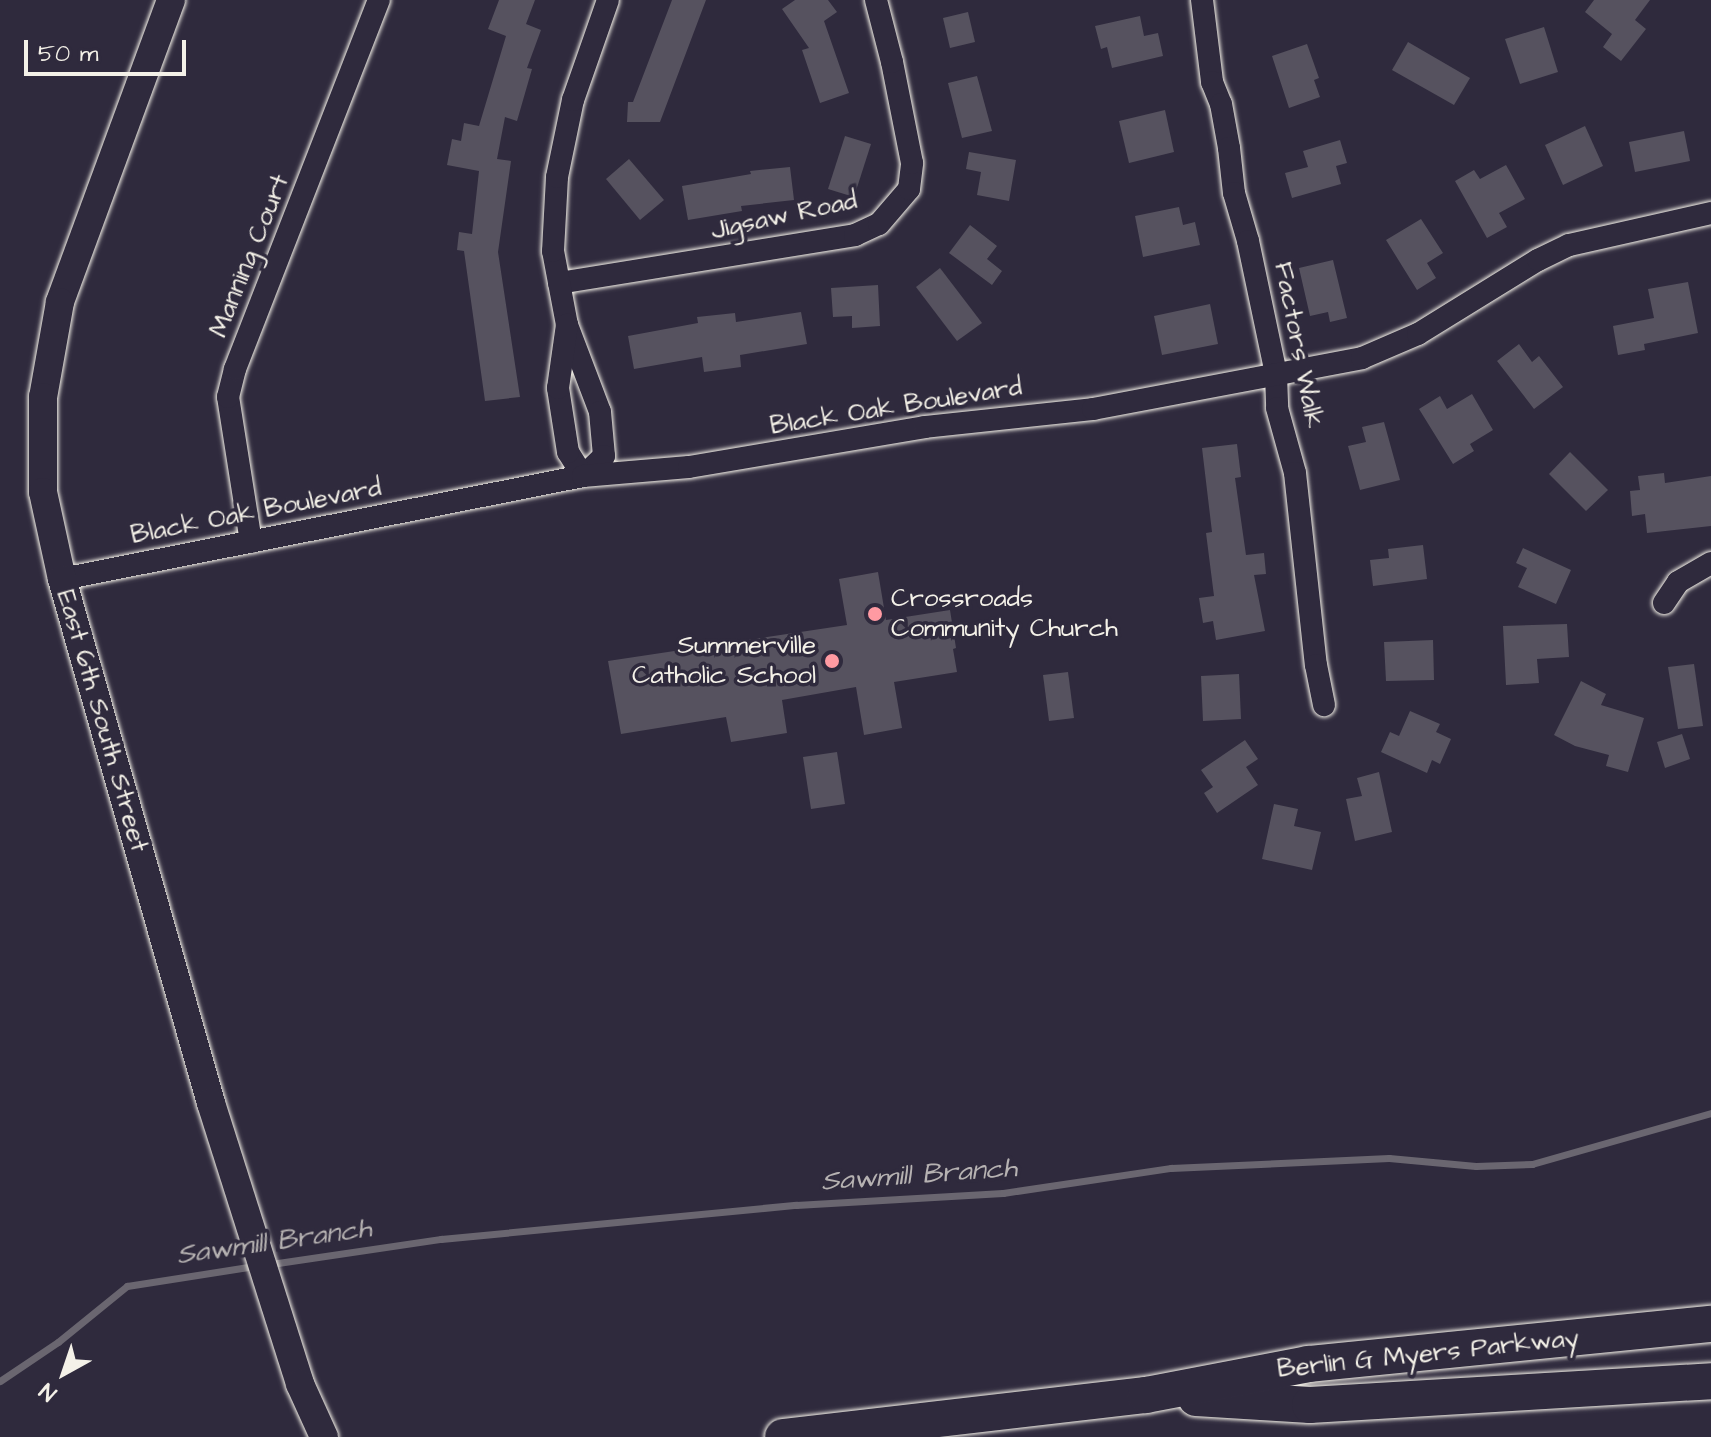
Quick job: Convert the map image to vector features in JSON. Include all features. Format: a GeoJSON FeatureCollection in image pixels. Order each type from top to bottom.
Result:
{"type":"FeatureCollection","features":[{"type":"Feature","properties":{"kind":"main road","name":"Berlin G Myers Parkway"},"geometry":{"type":"LineString","coordinates":[[783,1437],[1146,1395],[1308,1364],[1711,1324]]}},
{"type":"Feature","properties":{"kind":"main road","name":"Berlin G Myers Parkway"},"geometry":{"type":"LineString","coordinates":[[1146,1395],[1310,1405],[1711,1381]]}},
{"type":"Feature","properties":{"kind":"street","name":"East 6th South Street"},"geometry":{"type":"LineString","coordinates":[[171,0],[94,204],[57,315],[43,397],[43,492],[62,579],[246,1217],[300,1384],[324,1437]]}},
{"type":"Feature","properties":{"kind":"street","name":"Manning Court"},"geometry":{"type":"LineString","coordinates":[[251,542],[228,397],[235,369],[379,0]]}},
{"type":"Feature","properties":{"kind":"street"},"geometry":{"type":"LineString","coordinates":[[567,325],[559,360],[558,388],[568,452],[583,476],[604,456],[600,412],[567,325],[553,251],[557,177],[573,100],[608,0]]}},
{"type":"Feature","properties":{"kind":"street","name":"Jigsaw Road"},"geometry":{"type":"LineString","coordinates":[[559,283],[855,235],[879,224],[909,189],[912,163],[876,0]]}},
{"type":"Feature","properties":{"kind":"street","name":"Factors Walk"},"geometry":{"type":"LineString","coordinates":[[1202,0],[1212,82],[1221,104],[1234,193],[1248,241],[1276,374],[1277,408],[1295,473],[1316,665],[1324,705]]}},
{"type":"Feature","properties":{"kind":"street","name":"Black Oak Boulevard"},"geometry":{"type":"LineString","coordinates":[[62,579],[583,476],[689,467],[925,427],[1093,409],[1362,358],[1388,348],[1569,245],[1711,213]]}},
{"type":"Feature","properties":{"kind":"street"},"geometry":{"type":"LineString","coordinates":[[1664,603],[1678,582],[1711,563]]}},
{"type":"Feature","properties":{"kind":"building"},"geometry":{"type":"Polygon","coordinates":[[[499,0],[535,0],[526,24],[541,30],[527,68],[532,69],[517,121],[505,117],[497,159],[511,161],[498,252],[520,397],[485,401],[464,251],[457,250],[459,232],[472,234],[479,171],[447,165],[452,139],[461,141],[464,123],[479,126],[506,36],[488,29],[499,0]]]}},
{"type":"Feature","properties":{"kind":"building"},"geometry":{"type":"Polygon","coordinates":[[[672,0],[706,0],[660,122],[627,122],[628,102],[633,102],[672,0]]]}},
{"type":"Feature","properties":{"kind":"building"},"geometry":{"type":"Polygon","coordinates":[[[795,0],[828,0],[837,12],[824,21],[849,93],[820,103],[802,50],[809,48],[782,9],[795,0]]]}},
{"type":"Feature","properties":{"kind":"building"},"geometry":{"type":"Polygon","coordinates":[[[1594,0],[1650,0],[1635,20],[1646,29],[1621,61],[1603,47],[1612,34],[1585,12],[1594,0]]]}},
{"type":"Feature","properties":{"kind":"building"},"geometry":{"type":"Polygon","coordinates":[[[968,12],[975,42],[950,48],[943,18],[968,12]]]}},
{"type":"Feature","properties":{"kind":"building"},"geometry":{"type":"Polygon","coordinates":[[[1140,16],[1144,36],[1158,33],[1163,56],[1112,68],[1107,47],[1101,49],[1095,26],[1140,16]]]}},
{"type":"Feature","properties":{"kind":"building"},"geometry":{"type":"Polygon","coordinates":[[[1544,27],[1558,72],[1520,84],[1505,39],[1544,27]]]}},
{"type":"Feature","properties":{"kind":"building"},"geometry":{"type":"Polygon","coordinates":[[[1408,42],[1470,78],[1454,105],[1392,70],[1408,42]]]}},
{"type":"Feature","properties":{"kind":"building"},"geometry":{"type":"Polygon","coordinates":[[[1307,44],[1319,78],[1314,80],[1320,97],[1289,108],[1272,56],[1307,44]]]}},
{"type":"Feature","properties":{"kind":"building"},"geometry":{"type":"Polygon","coordinates":[[[977,76],[992,131],[962,138],[948,83],[977,76]]]}},
{"type":"Feature","properties":{"kind":"building"},"geometry":{"type":"Polygon","coordinates":[[[1165,110],[1174,152],[1129,163],[1119,121],[1165,110]]]}},
{"type":"Feature","properties":{"kind":"building"},"geometry":{"type":"Polygon","coordinates":[[[1585,126],[1603,166],[1563,185],[1545,145],[1585,126]]]}},
{"type":"Feature","properties":{"kind":"building"},"geometry":{"type":"Polygon","coordinates":[[[1684,131],[1690,161],[1635,172],[1629,142],[1684,131]]]}},
{"type":"Feature","properties":{"kind":"building"},"geometry":{"type":"Polygon","coordinates":[[[845,136],[871,144],[854,197],[828,189],[845,136]]]}},
{"type":"Feature","properties":{"kind":"building"},"geometry":{"type":"Polygon","coordinates":[[[1340,140],[1347,163],[1336,166],[1341,184],[1292,198],[1285,173],[1308,167],[1303,151],[1340,140]]]}},
{"type":"Feature","properties":{"kind":"building"},"geometry":{"type":"Polygon","coordinates":[[[969,152],[1016,160],[1009,201],[977,195],[981,172],[966,169],[969,152]]]}},
{"type":"Feature","properties":{"kind":"building"},"geometry":{"type":"Polygon","coordinates":[[[629,159],[664,200],[640,220],[606,179],[629,159]]]}},
{"type":"Feature","properties":{"kind":"building"},"geometry":{"type":"Polygon","coordinates":[[[1506,165],[1525,199],[1499,213],[1507,227],[1487,238],[1455,181],[1474,170],[1480,179],[1506,165]]]}},
{"type":"Feature","properties":{"kind":"building"},"geometry":{"type":"Polygon","coordinates":[[[790,167],[794,200],[741,206],[742,211],[688,220],[682,186],[751,174],[750,171],[790,167]]]}},
{"type":"Feature","properties":{"kind":"building"},"geometry":{"type":"Polygon","coordinates":[[[1179,207],[1183,225],[1195,222],[1200,245],[1143,257],[1135,216],[1179,207]]]}},
{"type":"Feature","properties":{"kind":"building"},"geometry":{"type":"Polygon","coordinates":[[[1421,219],[1443,253],[1427,263],[1436,278],[1417,290],[1386,240],[1421,219]]]}},
{"type":"Feature","properties":{"kind":"building"},"geometry":{"type":"Polygon","coordinates":[[[970,225],[997,246],[987,259],[1002,271],[992,285],[949,253],[970,225]]]}},
{"type":"Feature","properties":{"kind":"building"},"geometry":{"type":"Polygon","coordinates":[[[1333,260],[1347,318],[1330,322],[1328,312],[1310,316],[1299,268],[1333,260]]]}},
{"type":"Feature","properties":{"kind":"building"},"geometry":{"type":"Polygon","coordinates":[[[940,268],[982,323],[957,341],[916,287],[940,268]]]}},
{"type":"Feature","properties":{"kind":"building"},"geometry":{"type":"Polygon","coordinates":[[[1688,282],[1698,333],[1644,344],[1645,350],[1618,355],[1613,326],[1654,318],[1648,289],[1688,282]]]}},
{"type":"Feature","properties":{"kind":"building"},"geometry":{"type":"Polygon","coordinates":[[[878,285],[880,326],[852,328],[852,316],[833,317],[831,288],[878,285]]]}},
{"type":"Feature","properties":{"kind":"building"},"geometry":{"type":"Polygon","coordinates":[[[1210,304],[1218,344],[1162,355],[1154,316],[1210,304]]]}},
{"type":"Feature","properties":{"kind":"building"},"geometry":{"type":"Polygon","coordinates":[[[801,312],[807,344],[740,355],[741,367],[704,372],[702,357],[634,369],[628,336],[698,323],[697,317],[735,313],[736,322],[801,312]]]}},
{"type":"Feature","properties":{"kind":"building"},"geometry":{"type":"Polygon","coordinates":[[[1519,344],[1532,362],[1539,356],[1563,387],[1534,409],[1497,361],[1519,344]]]}},
{"type":"Feature","properties":{"kind":"building"},"geometry":{"type":"Polygon","coordinates":[[[1472,394],[1493,430],[1470,444],[1474,451],[1453,464],[1419,409],[1440,396],[1447,409],[1472,394]]]}},
{"type":"Feature","properties":{"kind":"building"},"geometry":{"type":"Polygon","coordinates":[[[1384,422],[1400,480],[1360,490],[1348,446],[1366,442],[1362,427],[1384,422]]]}},
{"type":"Feature","properties":{"kind":"building"},"geometry":{"type":"Polygon","coordinates":[[[1237,444],[1241,477],[1235,478],[1246,555],[1264,553],[1266,574],[1254,575],[1265,631],[1216,640],[1213,621],[1203,623],[1199,598],[1214,596],[1206,533],[1212,532],[1202,448],[1237,444]]]}},
{"type":"Feature","properties":{"kind":"building"},"geometry":{"type":"Polygon","coordinates":[[[1570,452],[1608,490],[1586,511],[1549,474],[1570,452]]]}},
{"type":"Feature","properties":{"kind":"building"},"geometry":{"type":"Polygon","coordinates":[[[1664,473],[1665,483],[1711,476],[1711,526],[1647,533],[1645,514],[1632,516],[1630,491],[1640,490],[1638,476],[1664,473]]]}},
{"type":"Feature","properties":{"kind":"building"},"geometry":{"type":"Polygon","coordinates":[[[1423,545],[1427,579],[1373,586],[1370,560],[1389,558],[1388,549],[1423,545]]]}},
{"type":"Feature","properties":{"kind":"building"},"geometry":{"type":"Polygon","coordinates":[[[1523,548],[1571,570],[1556,604],[1518,587],[1527,568],[1516,563],[1523,548]]]}},
{"type":"Feature","properties":{"kind":"building"},"geometry":{"type":"Polygon","coordinates":[[[878,572],[886,620],[950,610],[956,648],[953,649],[957,672],[894,682],[902,728],[864,735],[856,687],[782,700],[787,733],[731,742],[726,717],[621,734],[608,661],[847,625],[839,579],[878,572]]]}},
{"type":"Feature","properties":{"kind":"building"},"geometry":{"type":"Polygon","coordinates":[[[1567,624],[1569,657],[1537,659],[1539,683],[1506,685],[1503,626],[1567,624]]]}},
{"type":"Feature","properties":{"kind":"building"},"geometry":{"type":"Polygon","coordinates":[[[1433,640],[1434,680],[1386,681],[1384,642],[1433,640]]]}},
{"type":"Feature","properties":{"kind":"building"},"geometry":{"type":"Polygon","coordinates":[[[1694,664],[1703,726],[1678,729],[1668,667],[1694,664]]]}},
{"type":"Feature","properties":{"kind":"building"},"geometry":{"type":"Polygon","coordinates":[[[1068,672],[1074,718],[1049,721],[1043,675],[1068,672]]]}},
{"type":"Feature","properties":{"kind":"building"},"geometry":{"type":"Polygon","coordinates":[[[1239,674],[1241,719],[1203,721],[1201,676],[1239,674]]]}},
{"type":"Feature","properties":{"kind":"building"},"geometry":{"type":"Polygon","coordinates":[[[1581,681],[1606,694],[1601,705],[1644,718],[1628,772],[1606,766],[1609,755],[1575,746],[1554,735],[1581,681]]]}},
{"type":"Feature","properties":{"kind":"building"},"geometry":{"type":"Polygon","coordinates":[[[1410,711],[1440,724],[1436,732],[1451,739],[1440,764],[1432,760],[1427,773],[1381,752],[1390,732],[1399,736],[1410,711]]]}},
{"type":"Feature","properties":{"kind":"building"},"geometry":{"type":"Polygon","coordinates":[[[1682,734],[1690,759],[1665,768],[1657,742],[1682,734]]]}},
{"type":"Feature","properties":{"kind":"building"},"geometry":{"type":"Polygon","coordinates":[[[1245,740],[1258,759],[1246,767],[1258,785],[1217,813],[1204,793],[1213,787],[1201,770],[1245,740]]]}},
{"type":"Feature","properties":{"kind":"building"},"geometry":{"type":"Polygon","coordinates":[[[837,752],[845,804],[811,809],[803,757],[837,752]]]}},
{"type":"Feature","properties":{"kind":"building"},"geometry":{"type":"Polygon","coordinates":[[[1379,772],[1392,832],[1355,841],[1346,799],[1362,796],[1357,778],[1379,772]]]}},
{"type":"Feature","properties":{"kind":"building"},"geometry":{"type":"Polygon","coordinates":[[[1274,804],[1298,809],[1294,826],[1321,832],[1312,870],[1262,859],[1274,804]]]}},
{"type":"Feature","properties":{"kind":"waterway","name":"Sawmill Branch"},"geometry":{"type":"LineString","coordinates":[[271,1264],[441,1239],[796,1205],[1003,1193],[1171,1168],[1389,1158],[1476,1166],[1532,1164],[1711,1113]]}},
{"type":"Feature","properties":{"kind":"waterway"},"geometry":{"type":"LineString","coordinates":[[0,1381],[58,1342],[127,1286],[254,1266]]}},
{"type":"Feature","properties":{"kind":"place","name":"Crossroads Community Church"},"geometry":{"type":"Point","coordinates":[875,614]}},
{"type":"Feature","properties":{"kind":"place","name":"Summerville Catholic School"},"geometry":{"type":"Point","coordinates":[832,661]}}]}
